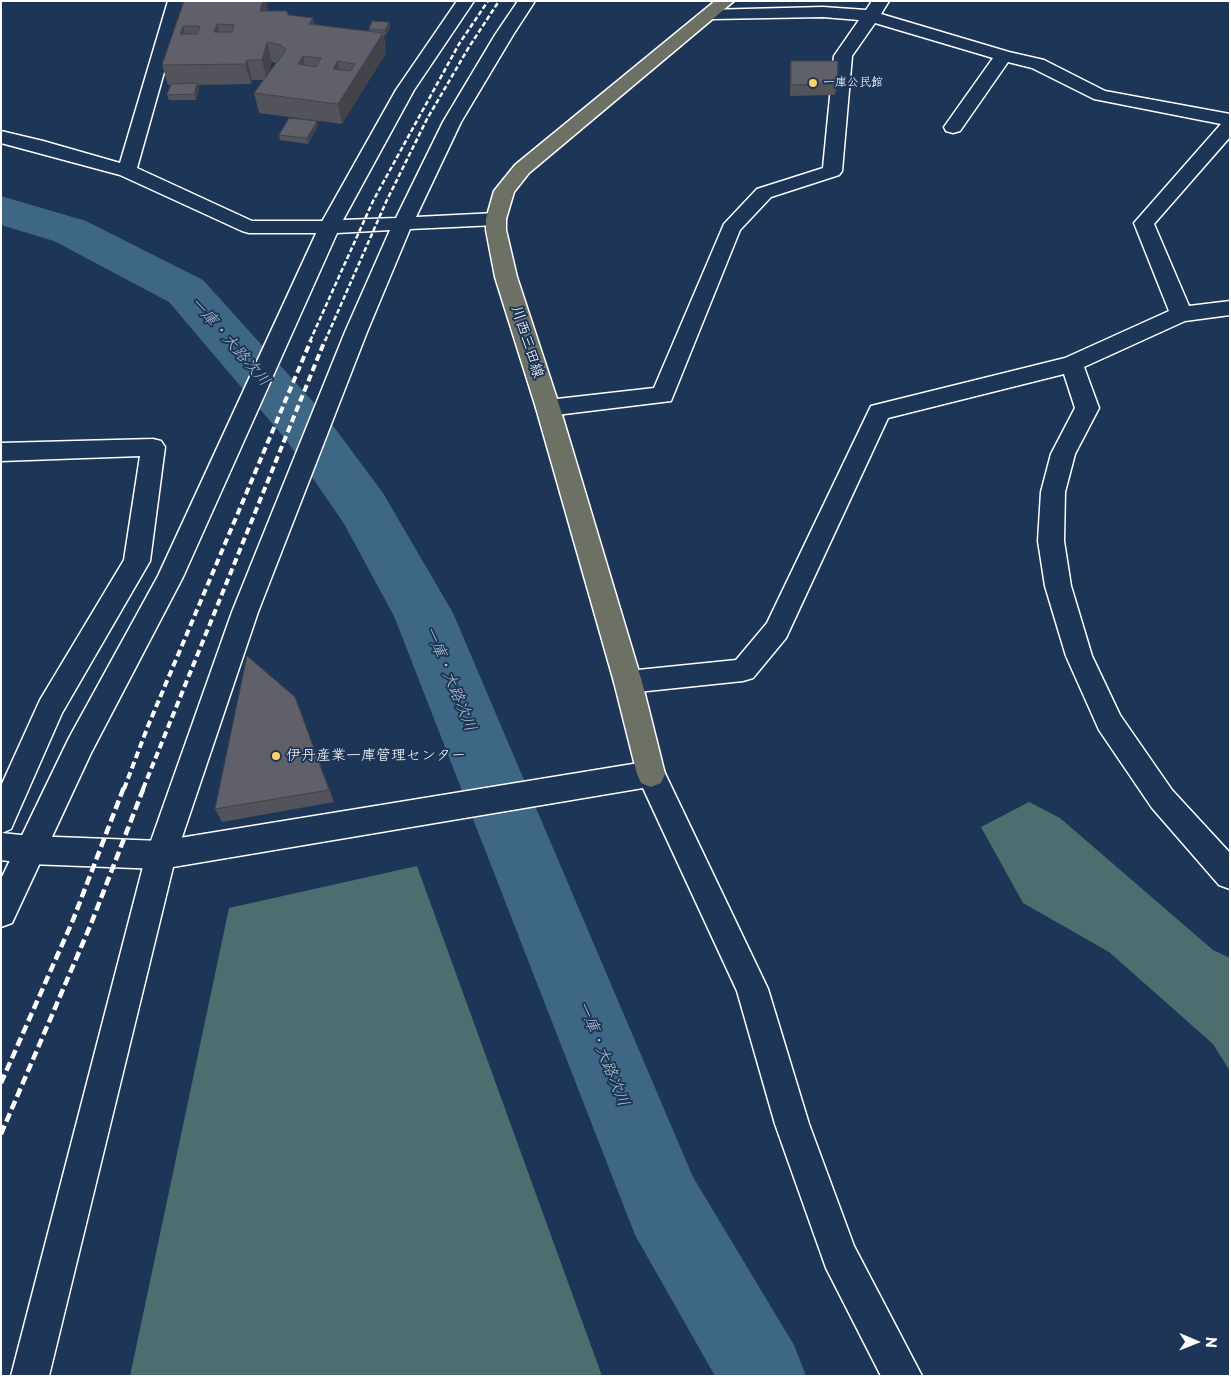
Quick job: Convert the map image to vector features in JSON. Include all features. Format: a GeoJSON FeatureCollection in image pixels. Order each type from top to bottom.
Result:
{"type":"FeatureCollection","features":[{"type":"Feature","properties":{"kind":"main road","name":"川西三田線"},"geometry":{"type":"LineString","coordinates":[[650,774],[628,682],[548,408],[506,277],[496,230],[496,218],[504,191],[522,168],[719,7]]}},
{"type":"Feature","properties":{"kind":"street"},"geometry":{"type":"LineString","coordinates":[[126,170],[176,1]]}},
{"type":"Feature","properties":{"kind":"street"},"geometry":{"type":"LineString","coordinates":[[1,913],[79,747],[153,609],[191,532],[329,227],[406,90],[466,1]]}},
{"type":"Feature","properties":{"kind":"street"},"geometry":{"type":"LineString","coordinates":[[30,1376],[161,855],[245,612],[356,332],[403,223],[452,122],[504,35],[527,1]]}},
{"type":"Feature","properties":{"kind":"street"},"geometry":{"type":"LineString","coordinates":[[719,7],[823,12],[876,8],[1004,56],[1038,64],[1100,95],[1230,120]]}},
{"type":"Feature","properties":{"kind":"street"},"geometry":{"type":"LineString","coordinates":[[548,408],[663,394],[732,228],[764,192],[832,171],[843,56],[876,8]]}},
{"type":"Feature","properties":{"kind":"street"},"geometry":{"type":"LineString","coordinates":[[953,127],[1004,56]]}},
{"type":"Feature","properties":{"kind":"street"},"geometry":{"type":"LineString","coordinates":[[1181,314],[1144,223],[1230,125]]}},
{"type":"Feature","properties":{"kind":"street"},"geometry":{"type":"LineString","coordinates":[[1,137],[126,170],[249,227],[329,227],[496,218]]}},
{"type":"Feature","properties":{"kind":"street"},"geometry":{"type":"LineString","coordinates":[[628,682],[743,670],[777,630],[879,412],[1072,364],[1181,314],[1230,308]]}},
{"type":"Feature","properties":{"kind":"street"},"geometry":{"type":"LineString","coordinates":[[1072,364],[1087,408],[1060,463],[1053,492],[1051,541],[1058,586],[1078,656],[1109,722],[1119,738],[1162,799],[1230,875]]}},
{"type":"Feature","properties":{"kind":"street"},"geometry":{"type":"LineString","coordinates":[[1,452],[153,447],[137,561],[50,708],[1,820]]}},
{"type":"Feature","properties":{"kind":"street"},"geometry":{"type":"LineString","coordinates":[[1,846],[30,850],[161,855],[334,828],[650,774],[752,989],[792,1124],[839,1256],[888,1353],[903,1376]]}},
{"type":"Feature","properties":{"kind":"green space"},"geometry":{"type":"Polygon","coordinates":[[[1029,802],[1060,818],[1213,950],[1230,958],[1230,1071],[1213,1044],[1109,952],[1023,903],[981,827],[1029,802]]]}},
{"type":"Feature","properties":{"kind":"green space"},"geometry":{"type":"Polygon","coordinates":[[[417,866],[602,1376],[130,1376],[229,908],[417,866]]]}},
{"type":"Feature","properties":{"kind":"building"},"geometry":{"type":"Polygon","coordinates":[[[184,1],[263,1],[260,11],[287,11],[288,15],[313,18],[309,24],[383,33],[338,104],[254,93],[286,50],[281,45],[267,42],[262,60],[247,60],[245,64],[162,65],[184,1]],[[217,24],[214,32],[232,32],[234,25],[217,24]],[[183,26],[180,34],[197,34],[200,26],[183,26]],[[303,56],[298,64],[316,67],[321,58],[303,56]],[[338,61],[333,69],[350,71],[355,64],[338,61]]]}},
{"type":"Feature","properties":{"kind":"building"},"geometry":{"type":"Polygon","coordinates":[[[372,21],[389,22],[385,30],[369,29],[372,21]]]}},
{"type":"Feature","properties":{"kind":"building"},"geometry":{"type":"Polygon","coordinates":[[[791,61],[838,61],[837,84],[791,85],[791,61]]]}},
{"type":"Feature","properties":{"kind":"building"},"geometry":{"type":"Polygon","coordinates":[[[197,83],[194,94],[167,95],[171,84],[197,83]]]}},
{"type":"Feature","properties":{"kind":"building"},"geometry":{"type":"Polygon","coordinates":[[[289,118],[317,121],[307,138],[279,135],[289,118]]]}},
{"type":"Feature","properties":{"kind":"building","name":"伊丹産業一庫管理センター"},"geometry":{"type":"Polygon","coordinates":[[[247,656],[295,697],[329,790],[215,809],[247,656]]]}},
{"type":"Feature","properties":{"kind":"waterway","name":"一庫・大路次川"},"geometry":{"type":"LineString","coordinates":[[1,210],[70,231],[186,291],[306,428],[363,508],[423,613],[664,1206],[763,1376]]}},
{"type":"Feature","properties":{"kind":"railway"},"geometry":{"type":"LineString","coordinates":[[310,341],[373,201],[459,44],[488,1]]}},
{"type":"Feature","properties":{"kind":"railway"},"geometry":{"type":"LineString","coordinates":[[325,341],[386,202],[427,119],[469,47],[499,1]]}},
{"type":"Feature","properties":{"kind":"railway"},"geometry":{"type":"LineString","coordinates":[[124,789],[148,726],[311,340]]}},
{"type":"Feature","properties":{"kind":"railway"},"geometry":{"type":"LineString","coordinates":[[143,789],[325,340]]}},
{"type":"Feature","properties":{"kind":"railway"},"geometry":{"type":"LineString","coordinates":[[1,1083],[73,920],[124,787]]}},
{"type":"Feature","properties":{"kind":"railway"},"geometry":{"type":"LineString","coordinates":[[1,1134],[91,924],[144,787]]}},
{"type":"Feature","properties":{"kind":"place","name":"一庫公民館"},"geometry":{"type":"Point","coordinates":[813,83]}},
{"type":"Feature","properties":{"kind":"place","name":"伊丹産業一庫管理センター"},"geometry":{"type":"Point","coordinates":[276,756]}}]}
